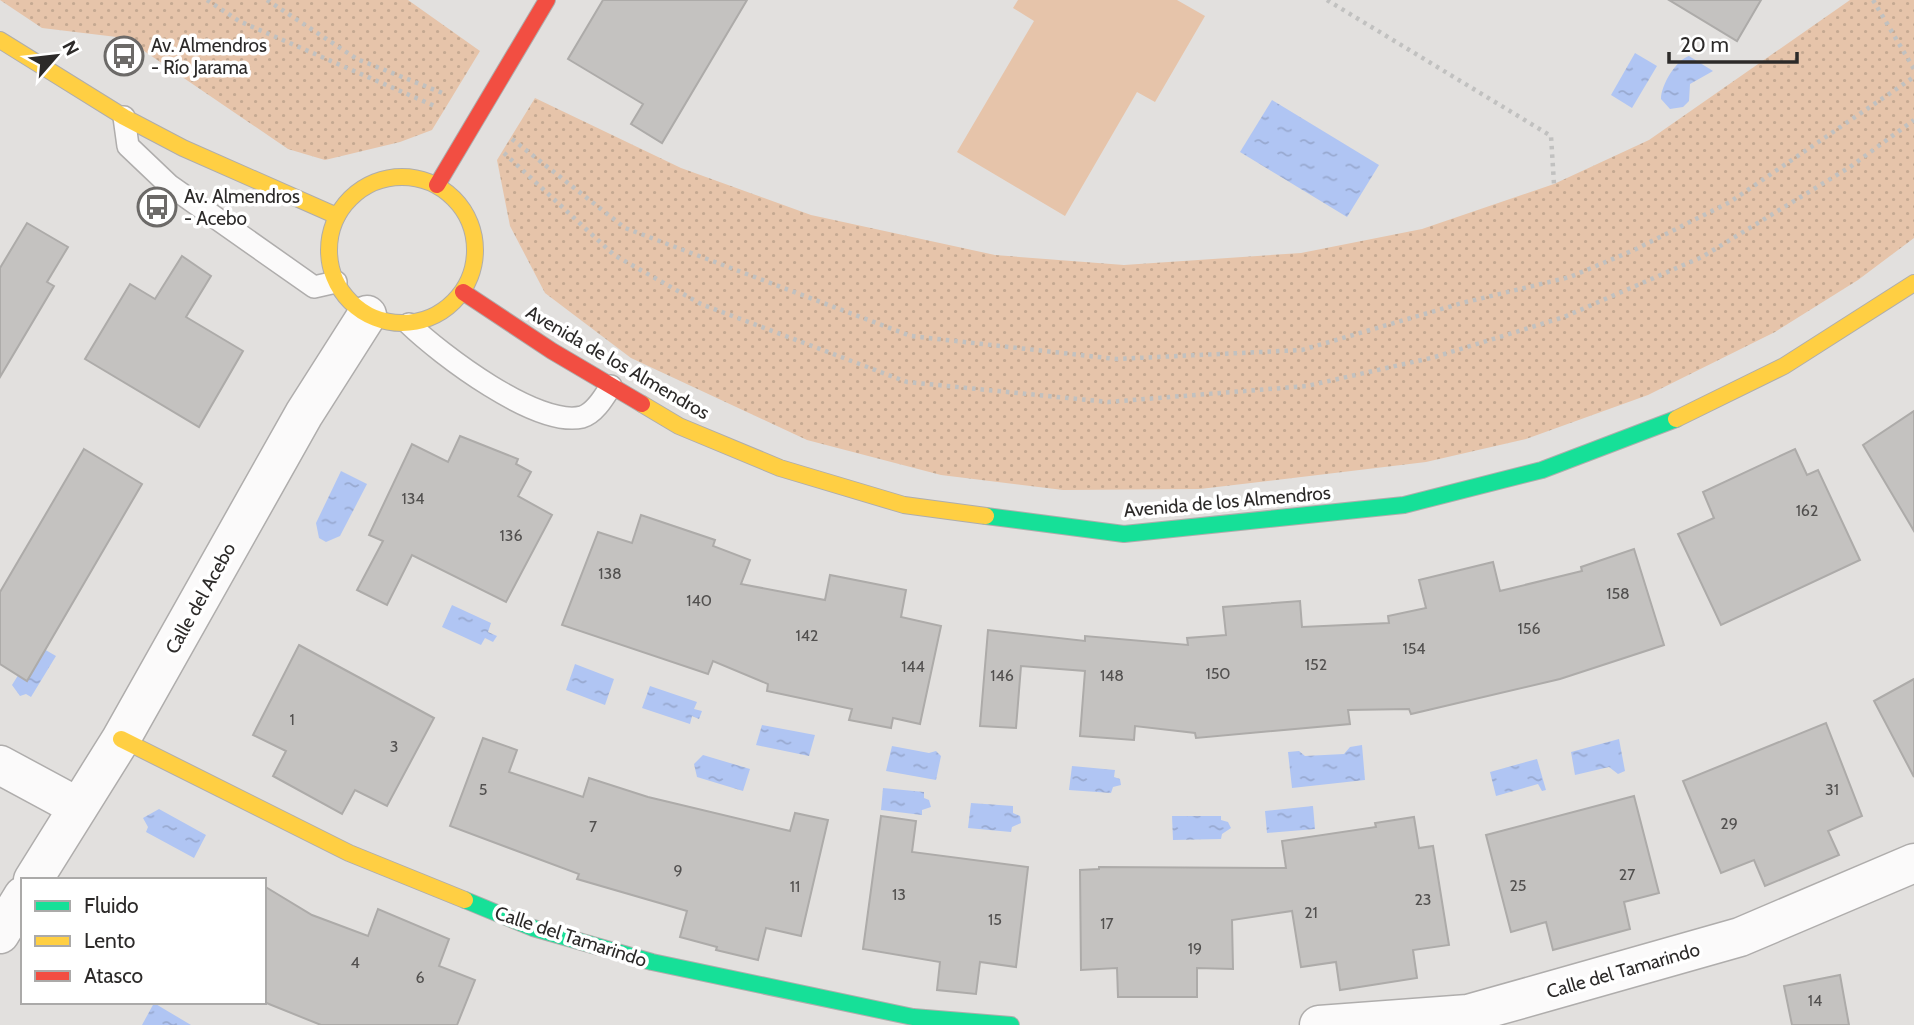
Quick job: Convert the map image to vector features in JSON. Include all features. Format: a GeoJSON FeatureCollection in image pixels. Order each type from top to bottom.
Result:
{"type":"FeatureCollection","features":[{"type":"Feature","properties":{"kind":"street"},"geometry":{"type":"LineString","coordinates":[[437,185],[547,0]]}},
{"type":"Feature","properties":{"kind":"street"},"geometry":{"type":"LineString","coordinates":[[0,40],[124,117],[183,148],[337,216]]}},
{"type":"Feature","properties":{"kind":"street"},"geometry":{"type":"LineString","coordinates":[[400,176],[437,185],[463,208],[476,241],[472,276],[449,308],[431,319],[410,324],[388,322],[367,315],[349,302],[336,282],[329,260],[329,238],[337,216],[348,200],[380,179],[400,176]]}},
{"type":"Feature","properties":{"kind":"street","name":"Avenida de los Almendros"},"geometry":{"type":"LineString","coordinates":[[463,292],[679,426],[767,463],[904,505],[1124,534],[1404,505],[1542,470],[1680,418],[1784,366],[1914,282]]}},
{"type":"Feature","properties":{"kind":"street","name":"Calle del Acebo"},"geometry":{"type":"LineString","coordinates":[[34,878],[121,739],[304,414],[367,315]]}},
{"type":"Feature","properties":{"kind":"street","name":"Calle del Tamarindo"},"geometry":{"type":"LineString","coordinates":[[121,739],[349,853],[533,928],[652,962],[913,1017],[1011,1025]]}},
{"type":"Feature","properties":{"kind":"street"},"geometry":{"type":"LineString","coordinates":[[0,765],[78,807]]}},
{"type":"Feature","properties":{"kind":"street","name":"Calle del Tamarindo"},"geometry":{"type":"LineString","coordinates":[[1319,1025],[1468,1019],[1740,937],[1914,863]]}},
{"type":"Feature","properties":{"kind":"street"},"geometry":{"type":"LineString","coordinates":[[0,934],[21,899]]}},
{"type":"Feature","properties":{"kind":"lane"},"geometry":{"type":"LineString","coordinates":[[124,117],[128,146],[169,185],[314,287],[336,282]]}},
{"type":"Feature","properties":{"kind":"lane"},"geometry":{"type":"LineString","coordinates":[[410,324],[435,349],[468,374],[522,402],[562,416],[583,417],[597,407],[611,386]]}},
{"type":"Feature","properties":{"kind":"path"},"geometry":{"type":"LineString","coordinates":[[206,0],[239,21],[438,108]]}},
{"type":"Feature","properties":{"kind":"path"},"geometry":{"type":"LineString","coordinates":[[267,0],[357,59],[447,94]]}},
{"type":"Feature","properties":{"kind":"path"},"geometry":{"type":"LineString","coordinates":[[1327,0],[1551,136],[1553,184]]}},
{"type":"Feature","properties":{"kind":"path"},"geometry":{"type":"LineString","coordinates":[[1873,0],[1914,69]]}},
{"type":"Feature","properties":{"kind":"path"},"geometry":{"type":"LineString","coordinates":[[506,134],[625,228],[911,336],[1116,359],[1302,350],[1462,303],[1570,277],[1634,250],[1730,202],[1914,77]]}},
{"type":"Feature","properties":{"kind":"path"},"geometry":{"type":"LineString","coordinates":[[498,147],[614,255],[701,304],[906,382],[1108,402],[1307,386],[1435,357],[1564,317],[1702,257],[1850,167],[1914,120]]}},
{"type":"Feature","properties":{"kind":"shaded area"},"geometry":{"type":"Polygon","coordinates":[[[0,0],[408,0],[480,51],[432,130],[400,142],[325,160],[288,149],[125,38],[42,28],[0,0]]]}},
{"type":"Feature","properties":{"kind":"shaded area"},"geometry":{"type":"Polygon","coordinates":[[[1018,0],[1177,0],[1205,16],[1155,102],[1137,92],[1065,216],[957,152],[1034,21],[1013,8],[1018,0]]]}},
{"type":"Feature","properties":{"kind":"shaded area"},"geometry":{"type":"Polygon","coordinates":[[[1850,0],[1914,0],[1914,238],[1858,280],[1775,332],[1648,395],[1526,439],[1426,462],[1200,489],[1063,490],[941,475],[807,440],[631,358],[545,293],[510,226],[497,160],[535,98],[681,168],[811,215],[995,255],[1124,265],[1301,253],[1422,229],[1554,184],[1649,140],[1850,0]]]}},
{"type":"Feature","properties":{"kind":"water"},"geometry":{"type":"Polygon","coordinates":[[[1635,53],[1657,66],[1632,108],[1611,95],[1635,53]]]}},
{"type":"Feature","properties":{"kind":"water"},"geometry":{"type":"Polygon","coordinates":[[[1689,56],[1713,71],[1690,84],[1689,101],[1683,107],[1670,109],[1661,99],[1664,87],[1674,68],[1689,56]]]}},
{"type":"Feature","properties":{"kind":"water"},"geometry":{"type":"Polygon","coordinates":[[[1272,100],[1379,165],[1347,217],[1240,152],[1272,100]]]}},
{"type":"Feature","properties":{"kind":"water"},"geometry":{"type":"Polygon","coordinates":[[[341,471],[367,484],[340,536],[326,542],[319,538],[316,523],[341,471]]]}},
{"type":"Feature","properties":{"kind":"water"},"geometry":{"type":"Polygon","coordinates":[[[452,605],[491,623],[488,632],[497,636],[493,642],[485,638],[481,645],[442,627],[452,605]]]}},
{"type":"Feature","properties":{"kind":"water"},"geometry":{"type":"Polygon","coordinates":[[[37,645],[56,656],[31,697],[26,694],[20,696],[12,685],[37,645]]]}},
{"type":"Feature","properties":{"kind":"water"},"geometry":{"type":"Polygon","coordinates":[[[575,664],[614,679],[605,705],[566,690],[575,664]]]}},
{"type":"Feature","properties":{"kind":"water"},"geometry":{"type":"Polygon","coordinates":[[[650,686],[697,702],[694,709],[702,711],[699,719],[692,716],[690,724],[642,708],[650,686]]]}},
{"type":"Feature","properties":{"kind":"water"},"geometry":{"type":"Polygon","coordinates":[[[762,725],[815,735],[809,756],[756,745],[762,725]]]}},
{"type":"Feature","properties":{"kind":"water"},"geometry":{"type":"Polygon","coordinates":[[[1619,739],[1625,771],[1618,774],[1609,767],[1575,775],[1571,752],[1619,739]]]}},
{"type":"Feature","properties":{"kind":"water"},"geometry":{"type":"Polygon","coordinates":[[[1362,745],[1365,780],[1292,788],[1288,752],[1299,751],[1305,756],[1344,754],[1350,747],[1362,745]]]}},
{"type":"Feature","properties":{"kind":"water"},"geometry":{"type":"Polygon","coordinates":[[[892,746],[929,753],[936,751],[941,756],[936,780],[886,771],[892,746]]]}},
{"type":"Feature","properties":{"kind":"water"},"geometry":{"type":"Polygon","coordinates":[[[703,755],[750,769],[743,791],[697,777],[694,764],[703,755]]]}},
{"type":"Feature","properties":{"kind":"water"},"geometry":{"type":"Polygon","coordinates":[[[1537,759],[1546,790],[1542,791],[1538,784],[1496,796],[1490,772],[1537,759]]]}},
{"type":"Feature","properties":{"kind":"water"},"geometry":{"type":"Polygon","coordinates":[[[1072,766],[1115,770],[1114,777],[1120,779],[1121,785],[1113,787],[1111,793],[1069,790],[1072,766]]]}},
{"type":"Feature","properties":{"kind":"water"},"geometry":{"type":"Polygon","coordinates":[[[883,788],[924,792],[924,798],[929,800],[931,807],[922,810],[922,815],[881,810],[883,788]]]}},
{"type":"Feature","properties":{"kind":"water"},"geometry":{"type":"Polygon","coordinates":[[[971,803],[1013,806],[1013,813],[1020,816],[1021,823],[1012,827],[1011,832],[968,828],[971,803]]]}},
{"type":"Feature","properties":{"kind":"water"},"geometry":{"type":"Polygon","coordinates":[[[1313,806],[1315,829],[1267,833],[1265,811],[1313,806]]]}},
{"type":"Feature","properties":{"kind":"water"},"geometry":{"type":"Polygon","coordinates":[[[159,809],[206,835],[194,858],[146,832],[148,827],[143,818],[159,809]]]}},
{"type":"Feature","properties":{"kind":"water"},"geometry":{"type":"Polygon","coordinates":[[[1172,816],[1221,816],[1221,820],[1228,822],[1231,828],[1222,834],[1221,839],[1173,840],[1172,816]]]}},
{"type":"Feature","properties":{"kind":"water"},"geometry":{"type":"Polygon","coordinates":[[[156,1004],[191,1025],[142,1025],[156,1004]]]}},
{"type":"Feature","properties":{"kind":"building"},"geometry":{"type":"Polygon","coordinates":[[[603,0],[747,0],[662,143],[631,124],[643,104],[568,59],[603,0]]]}},
{"type":"Feature","properties":{"kind":"building"},"geometry":{"type":"Polygon","coordinates":[[[1669,0],[1761,0],[1737,41],[1669,0]]]}},
{"type":"Feature","properties":{"kind":"building"},"geometry":{"type":"Polygon","coordinates":[[[27,223],[68,247],[47,282],[54,286],[0,377],[0,268],[27,223]]]}},
{"type":"Feature","properties":{"kind":"building"},"geometry":{"type":"Polygon","coordinates":[[[182,256],[211,276],[186,317],[243,351],[199,427],[85,359],[130,284],[155,299],[182,256]]]}},
{"type":"Feature","properties":{"kind":"building"},"geometry":{"type":"Polygon","coordinates":[[[1914,411],[1914,531],[1863,445],[1914,411]]]}},
{"type":"Feature","properties":{"kind":"building"},"geometry":{"type":"Polygon","coordinates":[[[460,436],[518,459],[516,464],[531,472],[518,496],[552,515],[506,602],[412,555],[387,605],[357,590],[383,541],[369,535],[412,444],[448,462],[460,436]]]}},
{"type":"Feature","properties":{"kind":"building"},"geometry":{"type":"Polygon","coordinates":[[[84,449],[142,484],[27,681],[0,664],[0,592],[84,449]]]}},
{"type":"Feature","properties":{"kind":"building"},"geometry":{"type":"Polygon","coordinates":[[[1795,449],[1807,475],[1818,470],[1860,560],[1721,625],[1678,534],[1714,518],[1703,492],[1795,449]]]}},
{"type":"Feature","properties":{"kind":"building"},"geometry":{"type":"Polygon","coordinates":[[[641,515],[715,540],[713,546],[750,560],[741,584],[825,600],[830,575],[906,590],[901,617],[941,626],[920,724],[893,718],[891,728],[849,720],[852,709],[767,691],[768,684],[713,661],[708,674],[562,625],[598,532],[632,543],[641,515]]]}},
{"type":"Feature","properties":{"kind":"building"},"geometry":{"type":"Polygon","coordinates":[[[1634,549],[1664,645],[1560,679],[1411,714],[1409,709],[1348,710],[1350,724],[1196,738],[1195,733],[1135,726],[1134,740],[1080,736],[1085,671],[1021,666],[1016,728],[980,726],[988,630],[1085,641],[1085,636],[1188,645],[1187,638],[1226,635],[1223,607],[1300,601],[1302,627],[1389,623],[1388,616],[1426,608],[1419,580],[1493,562],[1500,591],[1582,571],[1581,567],[1634,549]]]}},
{"type":"Feature","properties":{"kind":"building"},"geometry":{"type":"Polygon","coordinates":[[[299,645],[434,718],[387,806],[355,790],[342,814],[273,776],[286,751],[253,735],[299,645]]]}},
{"type":"Feature","properties":{"kind":"building"},"geometry":{"type":"Polygon","coordinates":[[[1914,679],[1914,777],[1874,701],[1914,679]]]}},
{"type":"Feature","properties":{"kind":"building"},"geometry":{"type":"Polygon","coordinates":[[[1826,723],[1862,816],[1828,831],[1839,855],[1765,886],[1754,860],[1721,873],[1683,781],[1826,723]]]}},
{"type":"Feature","properties":{"kind":"building"},"geometry":{"type":"Polygon","coordinates":[[[483,738],[517,750],[509,772],[583,797],[589,778],[648,797],[790,831],[795,813],[828,820],[801,936],[766,928],[758,960],[716,950],[717,947],[680,937],[687,911],[577,879],[579,874],[450,826],[483,738]]]}},
{"type":"Feature","properties":{"kind":"building"},"geometry":{"type":"Polygon","coordinates":[[[1634,796],[1659,893],[1624,902],[1630,929],[1553,950],[1546,922],[1511,932],[1486,835],[1634,796]]]}},
{"type":"Feature","properties":{"kind":"building"},"geometry":{"type":"Polygon","coordinates":[[[881,816],[916,821],[912,852],[1028,867],[1016,967],[980,962],[976,994],[937,990],[940,962],[863,949],[881,816]]]}},
{"type":"Feature","properties":{"kind":"building"},"geometry":{"type":"Polygon","coordinates":[[[1414,817],[1419,848],[1433,846],[1449,945],[1413,950],[1417,978],[1340,990],[1336,962],[1301,967],[1292,911],[1232,920],[1233,969],[1197,968],[1197,997],[1118,997],[1117,968],[1081,970],[1080,870],[1099,867],[1286,868],[1282,841],[1376,827],[1375,823],[1414,817]]]}},
{"type":"Feature","properties":{"kind":"building"},"geometry":{"type":"Polygon","coordinates":[[[266,887],[312,915],[368,936],[378,909],[449,939],[439,966],[475,980],[457,1025],[321,1025],[266,1003],[266,887]]]}},
{"type":"Feature","properties":{"kind":"building"},"geometry":{"type":"Polygon","coordinates":[[[1840,975],[1849,1025],[1792,1025],[1784,986],[1840,975]]]}},
{"type":"Feature","properties":{"kind":"traffic: fast"},"geometry":{"type":"LineString","coordinates":[[986,516],[1124,534],[1404,505],[1542,470],[1676,419]]}},
{"type":"Feature","properties":{"kind":"traffic: fast"},"geometry":{"type":"LineString","coordinates":[[465,900],[533,928],[652,962],[913,1017],[1011,1025]]}},
{"type":"Feature","properties":{"kind":"traffic: slow"},"geometry":{"type":"LineString","coordinates":[[0,40],[124,117],[183,148],[337,216]]}},
{"type":"Feature","properties":{"kind":"traffic: slow"},"geometry":{"type":"LineString","coordinates":[[402,177],[430,182],[454,198],[470,222],[475,250],[470,278],[454,302],[430,318],[402,323],[374,318],[350,302],[334,278],[329,250],[334,222],[350,198],[374,182],[402,177]]}},
{"type":"Feature","properties":{"kind":"traffic: slow"},"geometry":{"type":"LineString","coordinates":[[1676,419],[1784,366],[1914,283]]}},
{"type":"Feature","properties":{"kind":"traffic: slow"},"geometry":{"type":"LineString","coordinates":[[642,404],[679,426],[780,468],[904,505],[986,516]]}},
{"type":"Feature","properties":{"kind":"traffic: slow"},"geometry":{"type":"LineString","coordinates":[[121,739],[349,853],[465,900]]}},
{"type":"Feature","properties":{"kind":"traffic: jam"},"geometry":{"type":"LineString","coordinates":[[437,185],[547,0]]}},
{"type":"Feature","properties":{"kind":"traffic: jam"},"geometry":{"type":"LineString","coordinates":[[463,292],[552,351],[642,404]]}},
{"type":"Feature","properties":{"kind":"place","name":"Av. Almendros - Río Jarama"},"geometry":{"type":"Point","coordinates":[124,56]}},
{"type":"Feature","properties":{"kind":"place","name":"Av. Almendros - Acebo"},"geometry":{"type":"Point","coordinates":[157,207]}}]}
